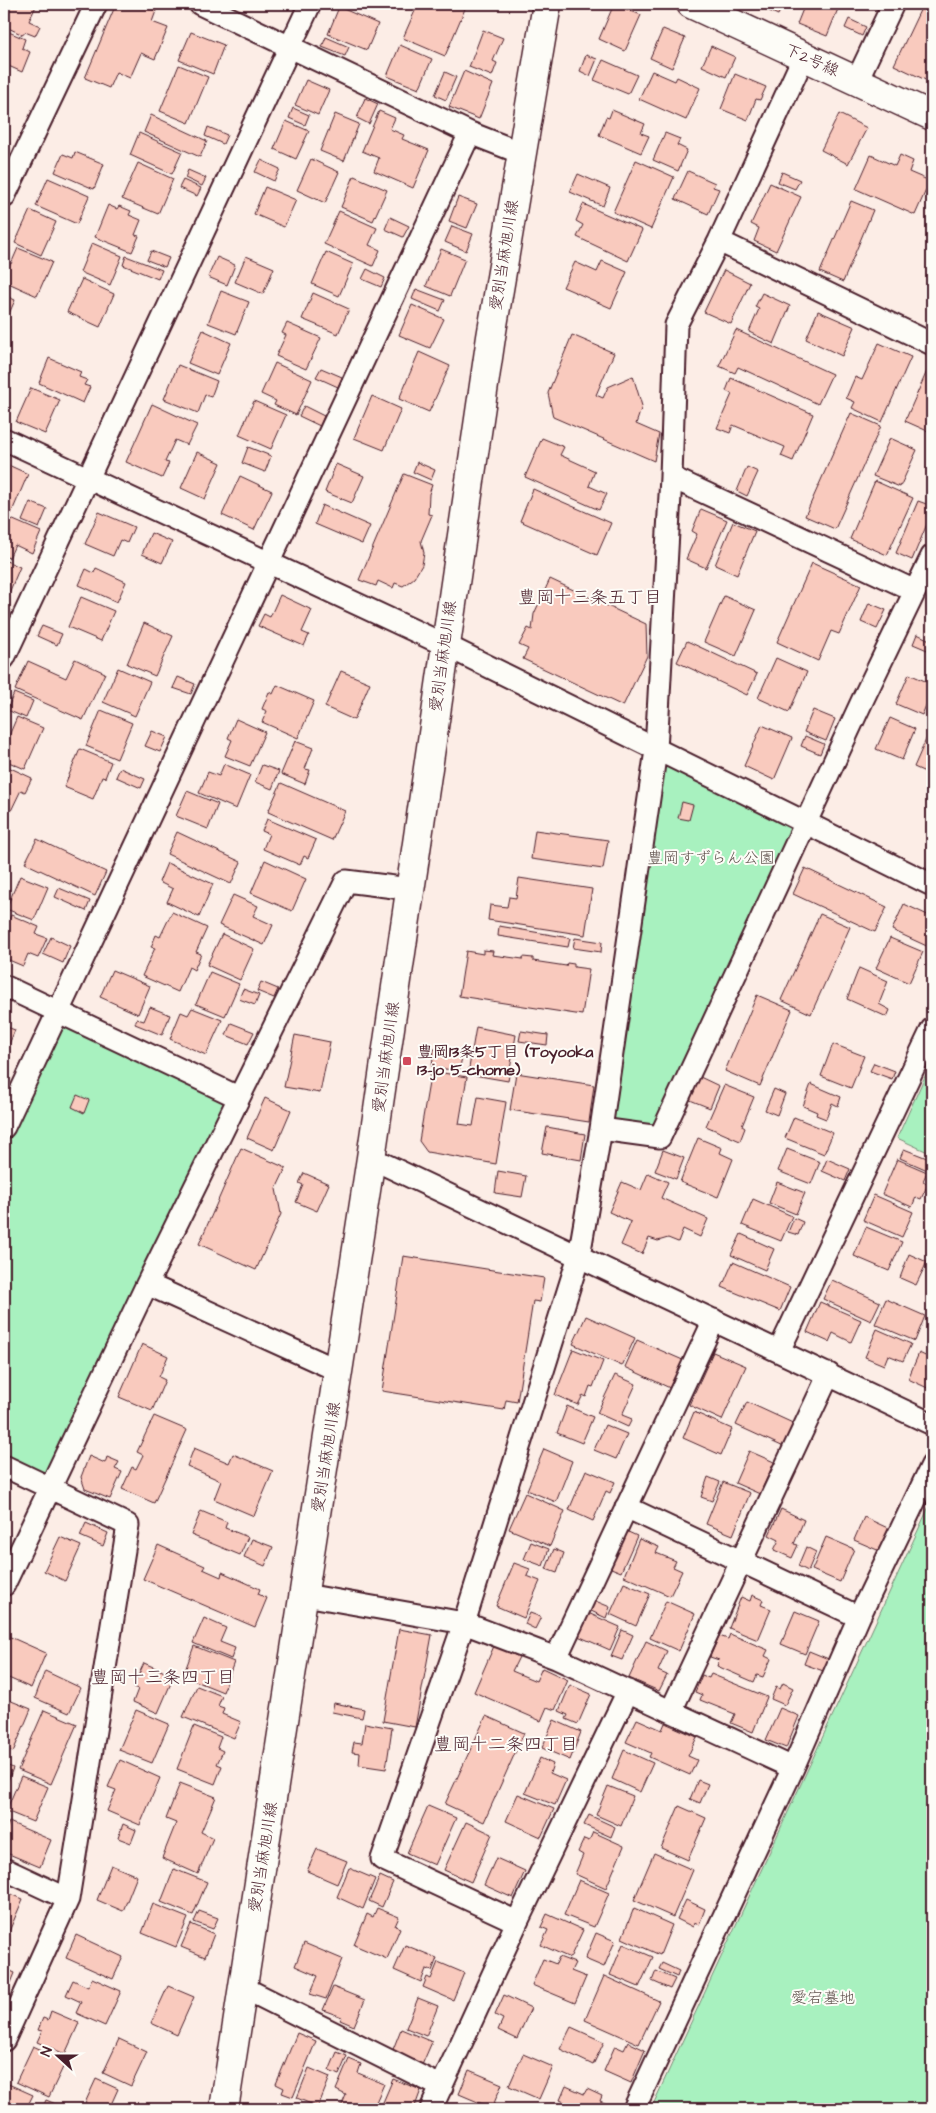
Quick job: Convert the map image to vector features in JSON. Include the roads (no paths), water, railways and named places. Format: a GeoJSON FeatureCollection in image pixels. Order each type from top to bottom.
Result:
{"type":"FeatureCollection","features":[{"type":"Feature","properties":{"kind":"main road","name":"愛別当麻旭川線"},"geometry":{"type":"LineString","coordinates":[[224,2109],[339,1371],[444,645],[521,153],[547,4]]}},
{"type":"Feature","properties":{"kind":"main road","name":"下2号線"},"geometry":{"type":"LineString","coordinates":[[691,4],[932,116]]}},
{"type":"Feature","properties":{"kind":"street"},"geometry":{"type":"LineString","coordinates":[[4,197],[96,4]]}},
{"type":"Feature","properties":{"kind":"street"},"geometry":{"type":"LineString","coordinates":[[200,4],[470,133],[521,153]]}},
{"type":"Feature","properties":{"kind":"street"},"geometry":{"type":"LineString","coordinates":[[4,658],[310,4]]}},
{"type":"Feature","properties":{"kind":"street"},"geometry":{"type":"LineString","coordinates":[[857,80],[893,4]]}},
{"type":"Feature","properties":{"kind":"street"},"geometry":{"type":"LineString","coordinates":[[517,1922],[382,1860],[464,1623],[579,1256],[601,1129],[656,750],[671,477],[676,325],[718,241],[804,56]]}},
{"type":"Feature","properties":{"kind":"street"},"geometry":{"type":"LineString","coordinates":[[4,1127],[470,133]]}},
{"type":"Feature","properties":{"kind":"street"},"geometry":{"type":"LineString","coordinates":[[718,241],[932,344]]}},
{"type":"Feature","properties":{"kind":"street"},"geometry":{"type":"LineString","coordinates":[[4,439],[444,645],[932,885]]}},
{"type":"Feature","properties":{"kind":"street"},"geometry":{"type":"LineString","coordinates":[[671,477],[915,591]]}},
{"type":"Feature","properties":{"kind":"street"},"geometry":{"type":"LineString","coordinates":[[601,1129],[660,1137],[932,556]]}},
{"type":"Feature","properties":{"kind":"street"},"geometry":{"type":"LineString","coordinates":[[4,1585],[147,1284],[346,881],[410,889]]}},
{"type":"Feature","properties":{"kind":"street"},"geometry":{"type":"LineString","coordinates":[[4,986],[238,1097]]}},
{"type":"Feature","properties":{"kind":"street"},"geometry":{"type":"LineString","coordinates":[[778,1351],[932,1029]]}},
{"type":"Feature","properties":{"kind":"street"},"geometry":{"type":"LineString","coordinates":[[371,1158],[932,1424]]}},
{"type":"Feature","properties":{"kind":"street"},"geometry":{"type":"LineString","coordinates":[[147,1284],[339,1371]]}},
{"type":"Feature","properties":{"kind":"street"},"geometry":{"type":"LineString","coordinates":[[556,1658],[714,1320]]}},
{"type":"Feature","properties":{"kind":"street"},"geometry":{"type":"LineString","coordinates":[[671,1711],[829,1374]]}},
{"type":"Feature","properties":{"kind":"street"},"geometry":{"type":"LineString","coordinates":[[634,2109],[793,1768],[859,1617],[932,1465]]}},
{"type":"Feature","properties":{"kind":"street"},"geometry":{"type":"LineString","coordinates":[[4,1466],[128,1525],[68,1899],[4,2040]]}},
{"type":"Feature","properties":{"kind":"street"},"geometry":{"type":"LineString","coordinates":[[626,1507],[859,1617]]}},
{"type":"Feature","properties":{"kind":"street"},"geometry":{"type":"LineString","coordinates":[[305,1595],[464,1623],[556,1658],[793,1768]]}},
{"type":"Feature","properties":{"kind":"street"},"geometry":{"type":"LineString","coordinates":[[431,2109],[517,1922],[628,1691]]}},
{"type":"Feature","properties":{"kind":"street"},"geometry":{"type":"LineString","coordinates":[[4,1869],[68,1899]]}},
{"type":"Feature","properties":{"kind":"street"},"geometry":{"type":"LineString","coordinates":[[242,1987],[442,2087]]}},
{"type":"Feature","properties":{"kind":"place","name":"豊岡13条5丁目 (Toyooka 13-jo 5-chome)"},"geometry":{"type":"Point","coordinates":[407,1061]}},
{"type":"Feature","properties":{"kind":"district","name":"豊岡十三条五丁目"},"geometry":{"type":"Point","coordinates":[590,597]}},
{"type":"Feature","properties":{"kind":"district","name":"豊岡十三条四丁目"},"geometry":{"type":"Point","coordinates":[163,1677]}},
{"type":"Feature","properties":{"kind":"district","name":"豊岡十二条四丁目"},"geometry":{"type":"Point","coordinates":[506,1744]}},
{"type":"Feature","properties":{"kind":"park label","name":"豊岡すずらん公園"},"geometry":{"type":"Point","coordinates":[711,858]}},
{"type":"Feature","properties":{"kind":"park label","name":"愛宕墓地"},"geometry":{"type":"Point","coordinates":[823,1998]}}]}
